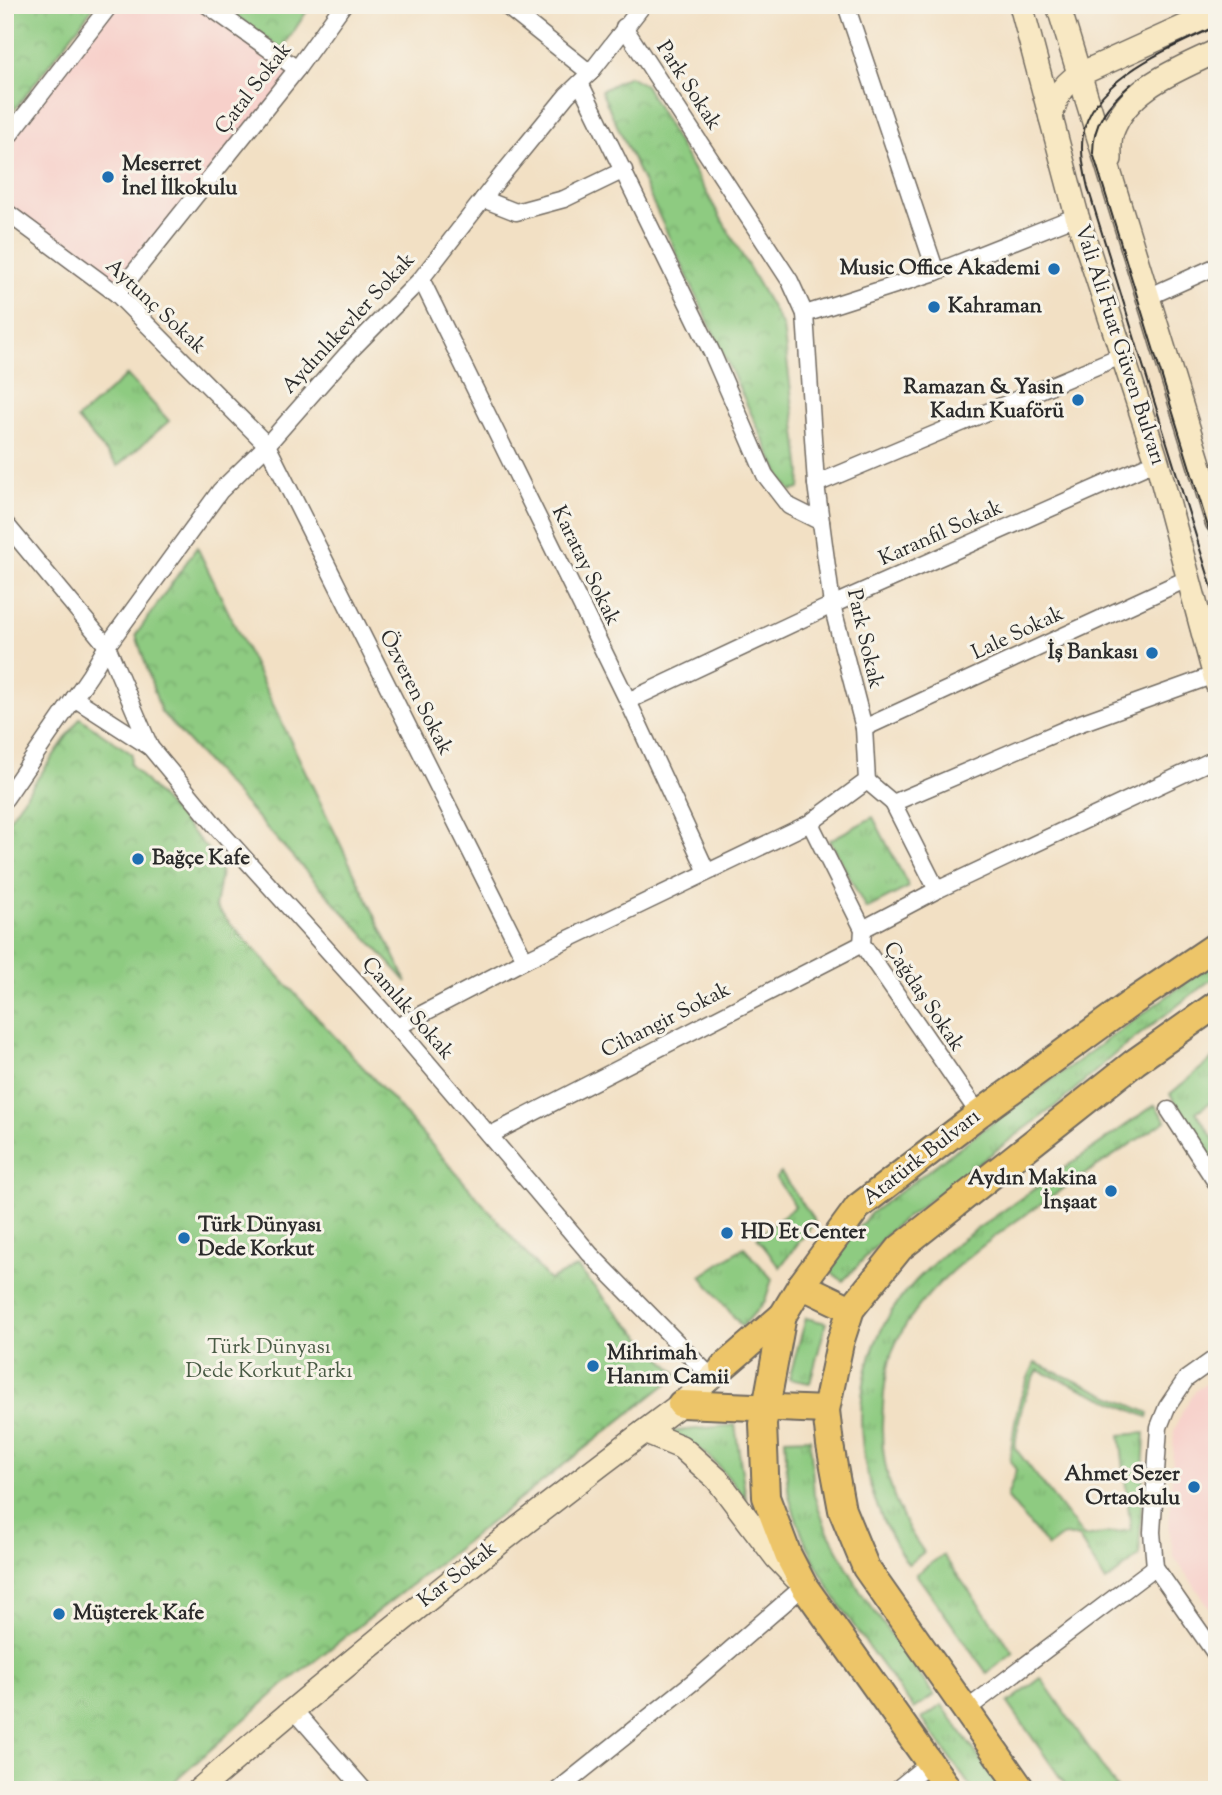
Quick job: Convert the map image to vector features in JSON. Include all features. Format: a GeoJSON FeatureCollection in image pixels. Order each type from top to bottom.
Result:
{"type":"FeatureCollection","features":[{"type":"Feature","properties":{"kind":"main road","name":"Vali Ali Fuat Güven Bulvarı"},"geometry":{"type":"LineString","coordinates":[[1021,5],[1077,216],[1157,461],[1215,680]]}},
{"type":"Feature","properties":{"kind":"main road","name":"Vali Ali Fuat Güven Bulvarı"},"geometry":{"type":"LineString","coordinates":[[1058,5],[1069,83],[1088,106],[1217,522]]}},
{"type":"Feature","properties":{"kind":"main road"},"geometry":{"type":"LineString","coordinates":[[1051,117],[1054,102],[1069,83],[1217,12]]}},
{"type":"Feature","properties":{"kind":"main road"},"geometry":{"type":"LineString","coordinates":[[1110,173],[1111,134],[1124,107],[1157,80],[1217,51]]}},
{"type":"Feature","properties":{"kind":"main road"},"geometry":{"type":"LineString","coordinates":[[1038,66],[1069,83]]}},
{"type":"Feature","properties":{"kind":"main road"},"geometry":{"type":"LineString","coordinates":[[1088,106],[1102,107],[1139,95]]}},
{"type":"Feature","properties":{"kind":"main road","name":"Atatürk Bulvarı"},"geometry":{"type":"LineString","coordinates":[[949,1790],[804,1586],[788,1555],[766,1497],[763,1423],[783,1315],[801,1285],[858,1207],[979,1114],[1134,1001],[1215,946]]}},
{"type":"Feature","properties":{"kind":"main road"},"geometry":{"type":"LineString","coordinates":[[1022,1790],[866,1568],[842,1510],[830,1445],[827,1410],[840,1343],[851,1309],[900,1248],[1135,1062],[1217,1004]]}},
{"type":"Feature","properties":{"kind":"main road"},"geometry":{"type":"LineString","coordinates":[[801,1285],[851,1309]]}},
{"type":"Feature","properties":{"kind":"main road"},"geometry":{"type":"LineString","coordinates":[[717,1372],[783,1315]]}},
{"type":"Feature","properties":{"kind":"main road","name":"Kar Sokak"},"geometry":{"type":"LineString","coordinates":[[199,1790],[416,1608],[681,1404],[717,1372]]}},
{"type":"Feature","properties":{"kind":"main road"},"geometry":{"type":"LineString","coordinates":[[681,1404],[827,1410]]}},
{"type":"Feature","properties":{"kind":"main road"},"geometry":{"type":"LineString","coordinates":[[644,1432],[681,1447],[717,1479],[776,1557],[804,1586]]}},
{"type":"Feature","properties":{"kind":"street"},"geometry":{"type":"LineString","coordinates":[[5,141],[110,5]]}},
{"type":"Feature","properties":{"kind":"street"},"geometry":{"type":"LineString","coordinates":[[207,5],[298,69]]}},
{"type":"Feature","properties":{"kind":"street","name":"Çatal Sokak"},"geometry":{"type":"LineString","coordinates":[[117,294],[298,69],[343,5]]}},
{"type":"Feature","properties":{"kind":"street"},"geometry":{"type":"LineString","coordinates":[[505,5],[585,78],[624,170],[713,355],[765,475],[789,506],[821,522]]}},
{"type":"Feature","properties":{"kind":"street","name":"Aydınlıkevler Sokak"},"geometry":{"type":"LineString","coordinates":[[5,799],[107,646],[220,491],[267,445],[347,354],[421,279],[567,95],[585,78],[643,5]]}},
{"type":"Feature","properties":{"kind":"street"},"geometry":{"type":"LineString","coordinates":[[846,5],[936,272]]}},
{"type":"Feature","properties":{"kind":"street","name":"Park Sokak"},"geometry":{"type":"LineString","coordinates":[[624,27],[790,281],[805,314],[821,522],[832,605],[864,728],[867,782]]}},
{"type":"Feature","properties":{"kind":"street"},"geometry":{"type":"LineString","coordinates":[[483,199],[516,212],[564,199],[624,170]]}},
{"type":"Feature","properties":{"kind":"street","name":"Aytunç Sokak"},"geometry":{"type":"LineString","coordinates":[[5,211],[117,294],[267,445]]}},
{"type":"Feature","properties":{"kind":"street"},"geometry":{"type":"LineString","coordinates":[[805,314],[936,272],[1077,216]]}},
{"type":"Feature","properties":{"kind":"street"},"geometry":{"type":"LineString","coordinates":[[1147,297],[1217,266]]}},
{"type":"Feature","properties":{"kind":"street","name":"Karatay Sokak"},"geometry":{"type":"LineString","coordinates":[[421,279],[628,701],[707,872]]}},
{"type":"Feature","properties":{"kind":"street"},"geometry":{"type":"LineString","coordinates":[[816,484],[1124,355]]}},
{"type":"Feature","properties":{"kind":"street","name":"Özveren Sokak"},"geometry":{"type":"LineString","coordinates":[[267,445],[525,960]]}},
{"type":"Feature","properties":{"kind":"street","name":"Karanfil Sokak"},"geometry":{"type":"LineString","coordinates":[[628,701],[832,605],[1157,461]]}},
{"type":"Feature","properties":{"kind":"street","name":"Çamlık Sokak"},"geometry":{"type":"LineString","coordinates":[[5,523],[107,646],[150,747],[237,852],[397,1027],[590,1254],[717,1372]]}},
{"type":"Feature","properties":{"kind":"street","name":"Lale Sokak"},"geometry":{"type":"LineString","coordinates":[[864,728],[1189,578]]}},
{"type":"Feature","properties":{"kind":"street"},"geometry":{"type":"LineString","coordinates":[[893,803],[1075,725],[1215,680]]}},
{"type":"Feature","properties":{"kind":"street"},"geometry":{"type":"LineString","coordinates":[[74,698],[150,747]]}},
{"type":"Feature","properties":{"kind":"street","name":"Cihangir Sokak"},"geometry":{"type":"LineString","coordinates":[[490,1135],[862,936],[937,890],[1217,758]]}},
{"type":"Feature","properties":{"kind":"street"},"geometry":{"type":"LineString","coordinates":[[397,1027],[525,960],[810,823],[867,782],[893,803],[937,890]]}},
{"type":"Feature","properties":{"kind":"street","name":"Çağdaş Sokak"},"geometry":{"type":"LineString","coordinates":[[810,823],[862,936],[979,1114]]}},
{"type":"Feature","properties":{"kind":"street"},"geometry":{"type":"LineString","coordinates":[[1169,1110],[1217,1184]]}},
{"type":"Feature","properties":{"kind":"street"},"geometry":{"type":"LineString","coordinates":[[1217,1357],[1186,1379],[1167,1407],[1159,1427],[1152,1532],[1155,1567],[1217,1656]]}},
{"type":"Feature","properties":{"kind":"street"},"geometry":{"type":"LineString","coordinates":[[966,1710],[1155,1567]]}},
{"type":"Feature","properties":{"kind":"street"},"geometry":{"type":"LineString","coordinates":[[558,1790],[682,1690],[804,1586]]}},
{"type":"Feature","properties":{"kind":"street"},"geometry":{"type":"LineString","coordinates":[[293,1709],[364,1790]]}},
{"type":"Feature","properties":{"kind":"street"},"geometry":{"type":"LineString","coordinates":[[896,1790],[929,1763]]}},
{"type":"Feature","properties":{"kind":"shaded area","name":"Meserret İnel İlkokulu"},"geometry":{"type":"Polygon","coordinates":[[[111,5],[207,5],[297,69],[117,294],[5,211],[5,144],[111,5]]]}},
{"type":"Feature","properties":{"kind":"shaded area","name":"Ahmet Sezer Ortaokulu"},"geometry":{"type":"Polygon","coordinates":[[[1217,1377],[1217,1618],[1174,1557],[1169,1529],[1174,1431],[1196,1390],[1217,1377]]]}},
{"type":"Feature","properties":{"kind":"green space"},"geometry":{"type":"Polygon","coordinates":[[[5,5],[95,5],[5,122],[5,5]]]}},
{"type":"Feature","properties":{"kind":"green space"},"geometry":{"type":"Polygon","coordinates":[[[221,5],[311,5],[282,49],[221,5]]]}},
{"type":"Feature","properties":{"kind":"green space"},"geometry":{"type":"Polygon","coordinates":[[[629,76],[645,85],[783,327],[801,472],[800,489],[791,491],[782,480],[601,91],[629,76]]]}},
{"type":"Feature","properties":{"kind":"green space"},"geometry":{"type":"Polygon","coordinates":[[[127,375],[169,421],[118,466],[77,419],[127,375]]]}},
{"type":"Feature","properties":{"kind":"green space"},"geometry":{"type":"Polygon","coordinates":[[[197,547],[407,982],[161,712],[136,635],[197,547]]]}},
{"type":"Feature","properties":{"kind":"green space","name":"Türk Dünyası Dede Korkut Parkı"},"geometry":{"type":"Polygon","coordinates":[[[80,718],[132,754],[130,764],[222,865],[215,907],[385,1091],[549,1280],[577,1267],[678,1375],[280,1688],[165,1790],[5,1790],[5,825],[80,718]]]}},
{"type":"Feature","properties":{"kind":"green space"},"geometry":{"type":"Polygon","coordinates":[[[873,817],[909,887],[866,909],[830,840],[873,817]]]}},
{"type":"Feature","properties":{"kind":"green space"},"geometry":{"type":"Polygon","coordinates":[[[1217,960],[1217,975],[1117,1052],[1062,1101],[895,1226],[843,1281],[829,1271],[847,1241],[871,1213],[1217,960]]]}},
{"type":"Feature","properties":{"kind":"green space"},"geometry":{"type":"Polygon","coordinates":[[[1217,1055],[1217,1098],[1196,1112],[1217,1144],[1217,1165],[1170,1094],[1217,1055]]]}},
{"type":"Feature","properties":{"kind":"green space"},"geometry":{"type":"Polygon","coordinates":[[[1155,1105],[1166,1121],[1053,1195],[981,1247],[947,1275],[905,1326],[889,1364],[884,1394],[882,1441],[887,1475],[898,1507],[924,1552],[908,1564],[891,1537],[878,1507],[868,1477],[862,1445],[864,1382],[886,1321],[908,1290],[954,1245],[1155,1105]]]}},
{"type":"Feature","properties":{"kind":"green space"},"geometry":{"type":"Polygon","coordinates":[[[781,1173],[815,1221],[780,1267],[757,1238],[795,1206],[776,1178],[781,1173]]]}},
{"type":"Feature","properties":{"kind":"green space"},"geometry":{"type":"Polygon","coordinates":[[[744,1247],[772,1279],[765,1301],[742,1327],[701,1276],[744,1247]]]}},
{"type":"Feature","properties":{"kind":"green space"},"geometry":{"type":"Polygon","coordinates":[[[806,1318],[826,1323],[810,1383],[789,1379],[806,1318]]]}},
{"type":"Feature","properties":{"kind":"green space"},"geometry":{"type":"Polygon","coordinates":[[[1035,1363],[1149,1413],[1148,1417],[1038,1370],[1028,1388],[1022,1408],[1015,1448],[1084,1537],[1131,1530],[1120,1435],[1145,1433],[1139,1556],[1106,1582],[1078,1537],[1064,1535],[1048,1547],[1007,1497],[1016,1470],[1010,1460],[1017,1411],[1035,1363]]]}},
{"type":"Feature","properties":{"kind":"green space"},"geometry":{"type":"Polygon","coordinates":[[[735,1425],[746,1499],[704,1452],[667,1432],[735,1425]]]}},
{"type":"Feature","properties":{"kind":"green space"},"geometry":{"type":"Polygon","coordinates":[[[810,1438],[814,1495],[826,1528],[860,1591],[934,1695],[914,1709],[844,1611],[813,1559],[801,1531],[789,1496],[785,1439],[810,1438]]]}},
{"type":"Feature","properties":{"kind":"green space"},"geometry":{"type":"Polygon","coordinates":[[[943,1555],[1014,1653],[987,1673],[916,1574],[943,1555]]]}},
{"type":"Feature","properties":{"kind":"green space"},"geometry":{"type":"Polygon","coordinates":[[[1041,1678],[1118,1790],[1069,1790],[1008,1703],[1041,1678]]]}},
{"type":"Feature","properties":{"kind":"green space"},"geometry":{"type":"Polygon","coordinates":[[[942,1705],[1002,1790],[973,1790],[922,1719],[942,1705]]]}},
{"type":"Feature","properties":{"kind":"tram line"},"geometry":{"type":"LineString","coordinates":[[1217,26],[1157,55],[1117,81],[1101,97],[1089,115],[1082,148],[1088,188],[1217,604]]}},
{"type":"Feature","properties":{"kind":"tram line"},"geometry":{"type":"LineString","coordinates":[[1131,84],[1103,114],[1096,132],[1093,153],[1217,556]]}},
{"type":"Feature","properties":{"kind":"place","name":"Meserret İnel İlkokulu"},"geometry":{"type":"Point","coordinates":[108,177]}},
{"type":"Feature","properties":{"kind":"place","name":"Music Office Akademi"},"geometry":{"type":"Point","coordinates":[1054,269]}},
{"type":"Feature","properties":{"kind":"place","name":"Kahraman"},"geometry":{"type":"Point","coordinates":[934,307]}},
{"type":"Feature","properties":{"kind":"place","name":"Ramazan & Yasin Kadın Kuaförü"},"geometry":{"type":"Point","coordinates":[1078,400]}},
{"type":"Feature","properties":{"kind":"place","name":"İş Bankası"},"geometry":{"type":"Point","coordinates":[1152,653]}},
{"type":"Feature","properties":{"kind":"place","name":"Bağçe Kafe"},"geometry":{"type":"Point","coordinates":[138,859]}},
{"type":"Feature","properties":{"kind":"place","name":"Aydın Makina İnşaat"},"geometry":{"type":"Point","coordinates":[1111,1191]}},
{"type":"Feature","properties":{"kind":"place","name":"HD Et Center"},"geometry":{"type":"Point","coordinates":[727,1233]}},
{"type":"Feature","properties":{"kind":"place","name":"Türk Dünyası Dede Korkut"},"geometry":{"type":"Point","coordinates":[184,1238]}},
{"type":"Feature","properties":{"kind":"place","name":"Mihrimah Hanım Camii"},"geometry":{"type":"Point","coordinates":[593,1366]}},
{"type":"Feature","properties":{"kind":"place","name":"Ahmet Sezer Ortaokulu"},"geometry":{"type":"Point","coordinates":[1194,1487]}},
{"type":"Feature","properties":{"kind":"place","name":"Müşterek Kafe"},"geometry":{"type":"Point","coordinates":[59,1614]}}]}
